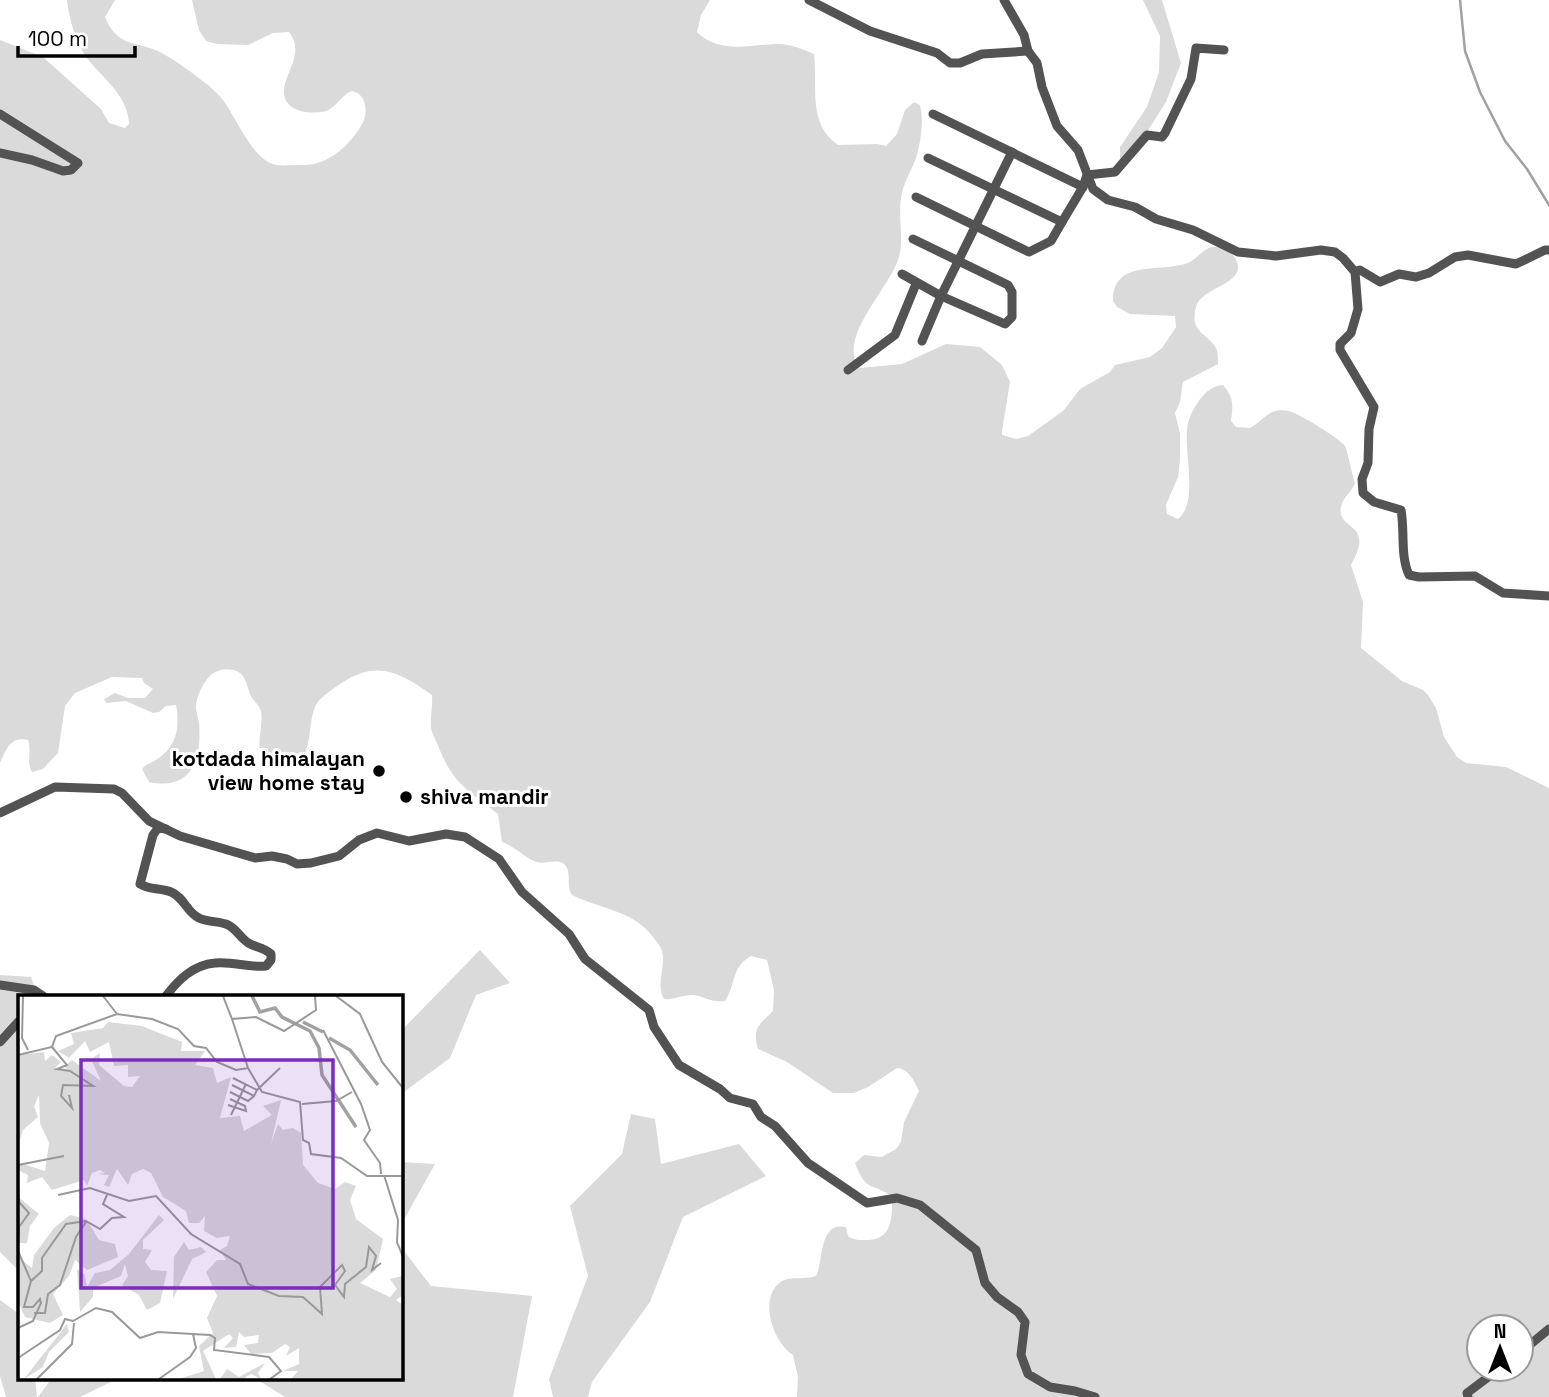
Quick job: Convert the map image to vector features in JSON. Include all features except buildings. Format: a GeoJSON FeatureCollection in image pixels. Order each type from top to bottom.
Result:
{"type":"FeatureCollection","features":[{"type":"Feature","properties":{"kind":"street"},"geometry":{"type":"LineString","coordinates":[[809,0],[870,31],[937,53],[950,64],[960,64],[982,54],[1028,51]]}},
{"type":"Feature","properties":{"kind":"street"},"geometry":{"type":"LineString","coordinates":[[1004,0],[1024,35],[1028,51],[1037,63],[1042,87],[1057,126],[1078,150],[1093,189],[1108,200],[1135,207],[1156,219],[1193,230],[1238,252],[1276,257],[1308,251],[1335,252],[1355,272],[1358,309],[1355,326],[1352,333],[1340,344],[1340,350],[1374,407],[1369,429],[1368,463],[1362,479],[1363,493],[1374,502],[1401,510],[1403,561],[1409,575],[1475,576],[1503,593],[1549,596]]}},
{"type":"Feature","properties":{"kind":"street"},"geometry":{"type":"LineString","coordinates":[[1087,176],[1115,172],[1147,135],[1162,137],[1191,79],[1196,48],[1224,50]]}},
{"type":"Feature","properties":{"kind":"street"},"geometry":{"type":"LineString","coordinates":[[0,114],[78,163],[71,170],[63,171],[0,153]]}},
{"type":"Feature","properties":{"kind":"street"},"geometry":{"type":"LineString","coordinates":[[933,114],[1083,187]]}},
{"type":"Feature","properties":{"kind":"street"},"geometry":{"type":"LineString","coordinates":[[922,341],[941,296],[1012,152]]}},
{"type":"Feature","properties":{"kind":"street"},"geometry":{"type":"LineString","coordinates":[[928,158],[994,187],[1062,222]]}},
{"type":"Feature","properties":{"kind":"street"},"geometry":{"type":"LineString","coordinates":[[916,197],[1029,252],[1051,241],[1087,176]]}},
{"type":"Feature","properties":{"kind":"street"},"geometry":{"type":"LineString","coordinates":[[902,275],[941,296],[1005,324],[1012,317],[1012,292],[1008,285],[913,239]]}},
{"type":"Feature","properties":{"kind":"street"},"geometry":{"type":"LineString","coordinates":[[1355,272],[1365,271],[1380,282],[1399,274],[1416,277],[1429,273],[1455,257],[1468,255],[1516,264],[1549,250]]}},
{"type":"Feature","properties":{"kind":"street"},"geometry":{"type":"LineString","coordinates":[[848,370],[895,335],[916,284]]}},
{"type":"Feature","properties":{"kind":"street"},"geometry":{"type":"LineString","coordinates":[[0,813],[55,788],[114,789],[122,793],[149,821],[180,835],[255,858],[272,856],[297,864],[339,856],[359,840],[377,834],[409,841],[446,834],[465,837],[499,859],[522,892],[569,934],[585,959],[649,1010],[654,1027],[679,1065],[720,1089],[730,1098],[753,1104],[761,1117],[775,1126],[808,1163],[867,1203],[897,1199],[920,1205],[976,1250],[985,1283],[997,1297],[1018,1312],[1025,1322],[1021,1355],[1028,1374],[1050,1387],[1095,1397]]}},
{"type":"Feature","properties":{"kind":"street"},"geometry":{"type":"LineString","coordinates":[[167,829],[158,828],[153,835],[139,884],[145,888],[170,891],[179,896],[200,919],[226,924],[236,929],[247,943],[262,947],[271,954],[271,960],[266,966],[251,968],[215,963],[193,970],[178,980],[167,995]]}},
{"type":"Feature","properties":{"kind":"street"},"geometry":{"type":"LineString","coordinates":[[0,985],[35,993]]}},
{"type":"Feature","properties":{"kind":"street"},"geometry":{"type":"LineString","coordinates":[[0,1042],[18,1022]]}},
{"type":"Feature","properties":{"kind":"street"},"geometry":{"type":"LineString","coordinates":[[1535,1340],[1549,1329]]}},
{"type":"Feature","properties":{"kind":"street"},"geometry":{"type":"LineString","coordinates":[[1468,1397],[1467,1394],[1481,1383]]}},
{"type":"Feature","properties":{"kind":"shaded area"},"geometry":{"type":"Polygon","coordinates":[[[67,0],[115,0],[105,17],[115,34],[128,42],[160,52],[207,84],[223,100],[260,156],[276,165],[311,164],[336,153],[356,133],[364,121],[364,100],[352,91],[326,111],[311,113],[296,109],[286,100],[284,93],[295,52],[289,32],[273,33],[248,45],[206,41],[199,30],[192,0],[710,0],[701,15],[697,32],[706,39],[735,47],[786,44],[814,54],[818,115],[828,136],[838,145],[886,146],[897,134],[905,110],[914,102],[920,105],[922,125],[919,145],[901,198],[899,257],[859,328],[854,343],[854,356],[860,368],[902,364],[946,344],[980,347],[1002,365],[1010,382],[1002,435],[1016,439],[1028,436],[1063,411],[1080,389],[1110,372],[1115,365],[1150,357],[1162,348],[1176,327],[1175,316],[1130,314],[1117,307],[1113,301],[1115,287],[1121,278],[1131,272],[1190,262],[1213,247],[1222,248],[1231,254],[1238,267],[1236,274],[1206,294],[1196,307],[1195,322],[1200,332],[1216,348],[1218,364],[1183,382],[1175,413],[1180,433],[1178,477],[1166,505],[1167,514],[1178,519],[1184,511],[1189,488],[1188,423],[1200,399],[1213,388],[1223,385],[1229,394],[1232,406],[1231,421],[1236,427],[1250,428],[1272,412],[1287,411],[1335,437],[1345,446],[1355,483],[1342,504],[1341,515],[1358,534],[1358,551],[1351,565],[1363,602],[1361,648],[1402,681],[1428,695],[1436,708],[1444,737],[1457,757],[1466,763],[1506,767],[1549,788],[1549,1397],[797,1397],[798,1377],[793,1355],[774,1330],[769,1308],[770,1297],[774,1288],[782,1281],[816,1276],[826,1236],[831,1230],[846,1227],[848,1236],[869,1240],[883,1235],[887,1230],[892,1196],[869,1185],[862,1178],[855,1163],[864,1155],[882,1157],[896,1149],[901,1142],[904,1122],[919,1091],[908,1073],[897,1068],[854,1093],[833,1093],[787,1062],[758,1049],[756,1031],[773,1011],[774,990],[767,960],[751,956],[745,960],[737,971],[725,1001],[692,995],[664,999],[660,983],[663,956],[653,937],[636,921],[572,895],[565,864],[536,862],[502,842],[498,814],[455,777],[443,757],[431,728],[432,695],[408,680],[387,672],[365,672],[340,684],[320,699],[313,712],[305,753],[302,759],[292,765],[267,763],[262,758],[261,711],[242,674],[230,669],[212,674],[201,689],[196,707],[199,736],[196,760],[185,777],[175,782],[149,782],[142,769],[163,755],[173,743],[178,721],[176,705],[166,706],[153,713],[126,701],[106,703],[104,699],[115,693],[128,698],[145,698],[153,689],[144,683],[142,678],[112,677],[75,693],[65,706],[58,753],[43,769],[32,772],[28,740],[22,739],[13,742],[0,763],[0,40],[43,57],[101,109],[109,123],[125,128],[129,124],[124,104],[114,88],[87,58],[74,31],[67,0]]]}},
{"type":"Feature","properties":{"kind":"shaded area"},"geometry":{"type":"Polygon","coordinates":[[[1143,0],[1162,0],[1181,63],[1166,102],[1140,143],[1120,162],[1120,147],[1147,107],[1159,72],[1160,36],[1143,0]]]}},
{"type":"Feature","properties":{"kind":"shaded area"},"geometry":{"type":"Polygon","coordinates":[[[480,950],[510,983],[476,995],[450,1058],[402,1093],[402,1030],[480,950]]]}},
{"type":"Feature","properties":{"kind":"shaded area"},"geometry":{"type":"Polygon","coordinates":[[[0,975],[31,977],[38,995],[18,995],[18,1270],[0,1252],[0,975]]]}},
{"type":"Feature","properties":{"kind":"shaded area"},"geometry":{"type":"Polygon","coordinates":[[[631,1114],[655,1119],[661,1164],[739,1144],[766,1176],[683,1217],[650,1302],[592,1382],[588,1397],[553,1397],[549,1379],[588,1276],[570,1206],[622,1154],[631,1114]]]}},
{"type":"Feature","properties":{"kind":"shaded area"},"geometry":{"type":"Polygon","coordinates":[[[402,1162],[435,1164],[402,1223],[402,1162]]]}},
{"type":"Feature","properties":{"kind":"shaded area"},"geometry":{"type":"Polygon","coordinates":[[[402,1248],[431,1286],[532,1296],[513,1397],[285,1397],[258,1380],[402,1380],[402,1248]]]}},
{"type":"Feature","properties":{"kind":"shaded area"},"geometry":{"type":"Polygon","coordinates":[[[0,1300],[18,1313],[18,1380],[35,1380],[37,1397],[6,1397],[0,1376],[0,1300]]]}},
{"type":"Feature","properties":{"kind":"shaded area"},"geometry":{"type":"Polygon","coordinates":[[[51,1380],[115,1380],[80,1397],[38,1397],[51,1380]]]}},
{"type":"Feature","properties":{"kind":"waterway"},"geometry":{"type":"LineString","coordinates":[[1460,0],[1465,51],[1480,92],[1505,141],[1527,169],[1549,205]]}},
{"type":"Feature","properties":{"kind":"place","name":"kotdada himalayan view home stay"},"geometry":{"type":"Point","coordinates":[379,771]}},
{"type":"Feature","properties":{"kind":"place","name":"shiva mandir"},"geometry":{"type":"Point","coordinates":[406,797]}}]}
